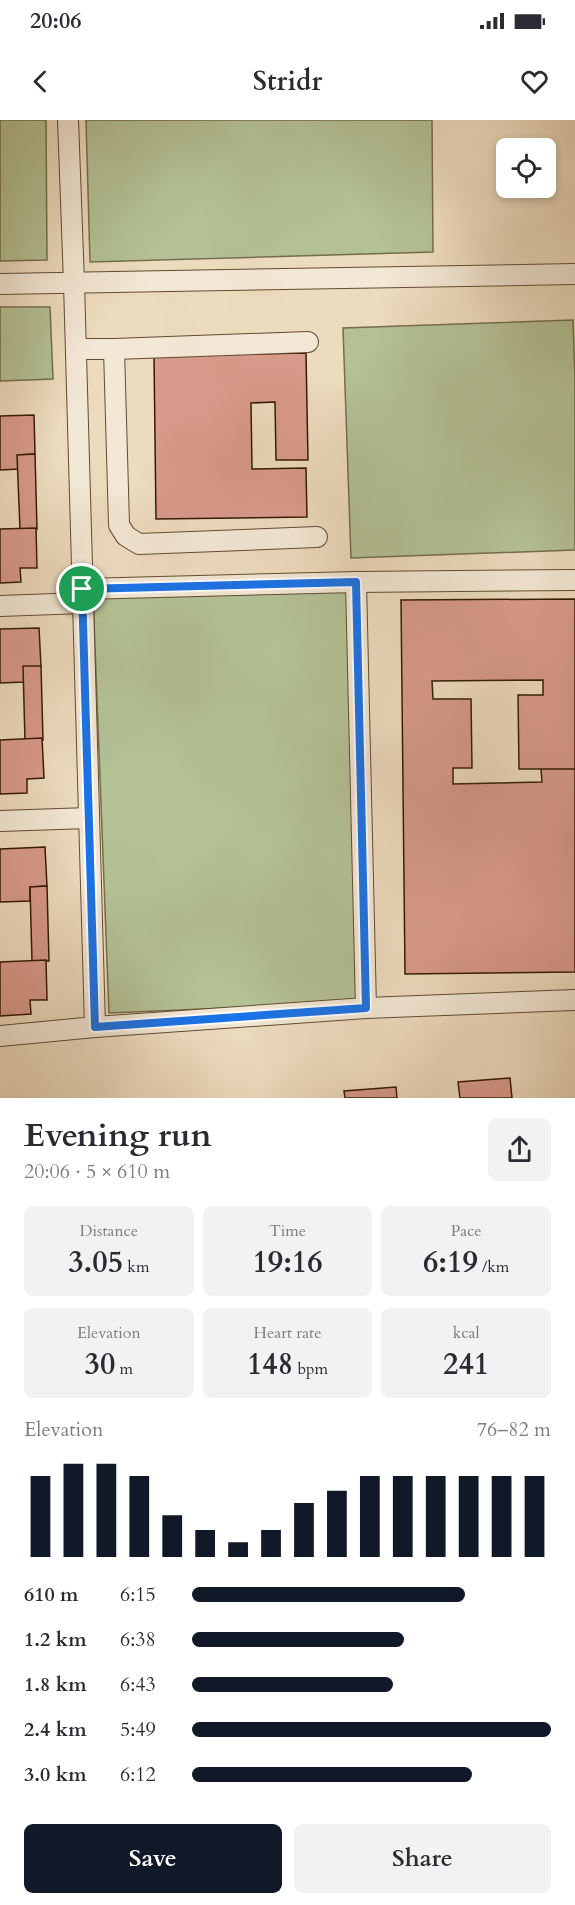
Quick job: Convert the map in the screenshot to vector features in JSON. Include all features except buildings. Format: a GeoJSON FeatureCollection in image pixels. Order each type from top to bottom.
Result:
{"type":"FeatureCollection","features":[{"type":"Feature","properties":{"kind":"lane"},"geometry":{"type":"LineString","coordinates":[[68,120],[95,1027]]}},
{"type":"Feature","properties":{"kind":"lane"},"geometry":{"type":"LineString","coordinates":[[0,284],[575,274]]}},
{"type":"Feature","properties":{"kind":"lane"},"geometry":{"type":"LineString","coordinates":[[76,349],[308,342]]}},
{"type":"Feature","properties":{"kind":"lane"},"geometry":{"type":"LineString","coordinates":[[114,349],[119,525],[126,536],[139,544],[317,537]]}},
{"type":"Feature","properties":{"kind":"lane"},"geometry":{"type":"LineString","coordinates":[[0,606],[82,596],[356,582],[575,580]]}},
{"type":"Feature","properties":{"kind":"lane"},"geometry":{"type":"LineString","coordinates":[[356,582],[366,1008]]}},
{"type":"Feature","properties":{"kind":"lane"},"geometry":{"type":"LineString","coordinates":[[0,821],[89,818]]}},
{"type":"Feature","properties":{"kind":"lane"},"geometry":{"type":"LineString","coordinates":[[0,1036],[366,1008],[575,1000]]}},
{"type":"Feature","properties":{"kind":"green space"},"geometry":{"type":"Polygon","coordinates":[[[0,120],[46,120],[47,260],[0,261],[0,120]]]}},
{"type":"Feature","properties":{"kind":"green space"},"geometry":{"type":"Polygon","coordinates":[[[86,120],[432,120],[433,252],[90,262],[86,120]]]}},
{"type":"Feature","properties":{"kind":"green space"},"geometry":{"type":"Polygon","coordinates":[[[0,307],[50,307],[53,379],[0,381],[0,307]]]}},
{"type":"Feature","properties":{"kind":"green space"},"geometry":{"type":"Polygon","coordinates":[[[573,320],[575,550],[351,558],[343,328],[573,320]]]}},
{"type":"Feature","properties":{"kind":"green space"},"geometry":{"type":"Polygon","coordinates":[[[347,585],[363,1002],[109,1013],[93,595],[347,585]]]}},
{"type":"Feature","properties":{"kind":"route"},"geometry":{"type":"LineString","coordinates":[[356,582],[366,1008],[95,1027],[82,589],[356,582]]}}]}
